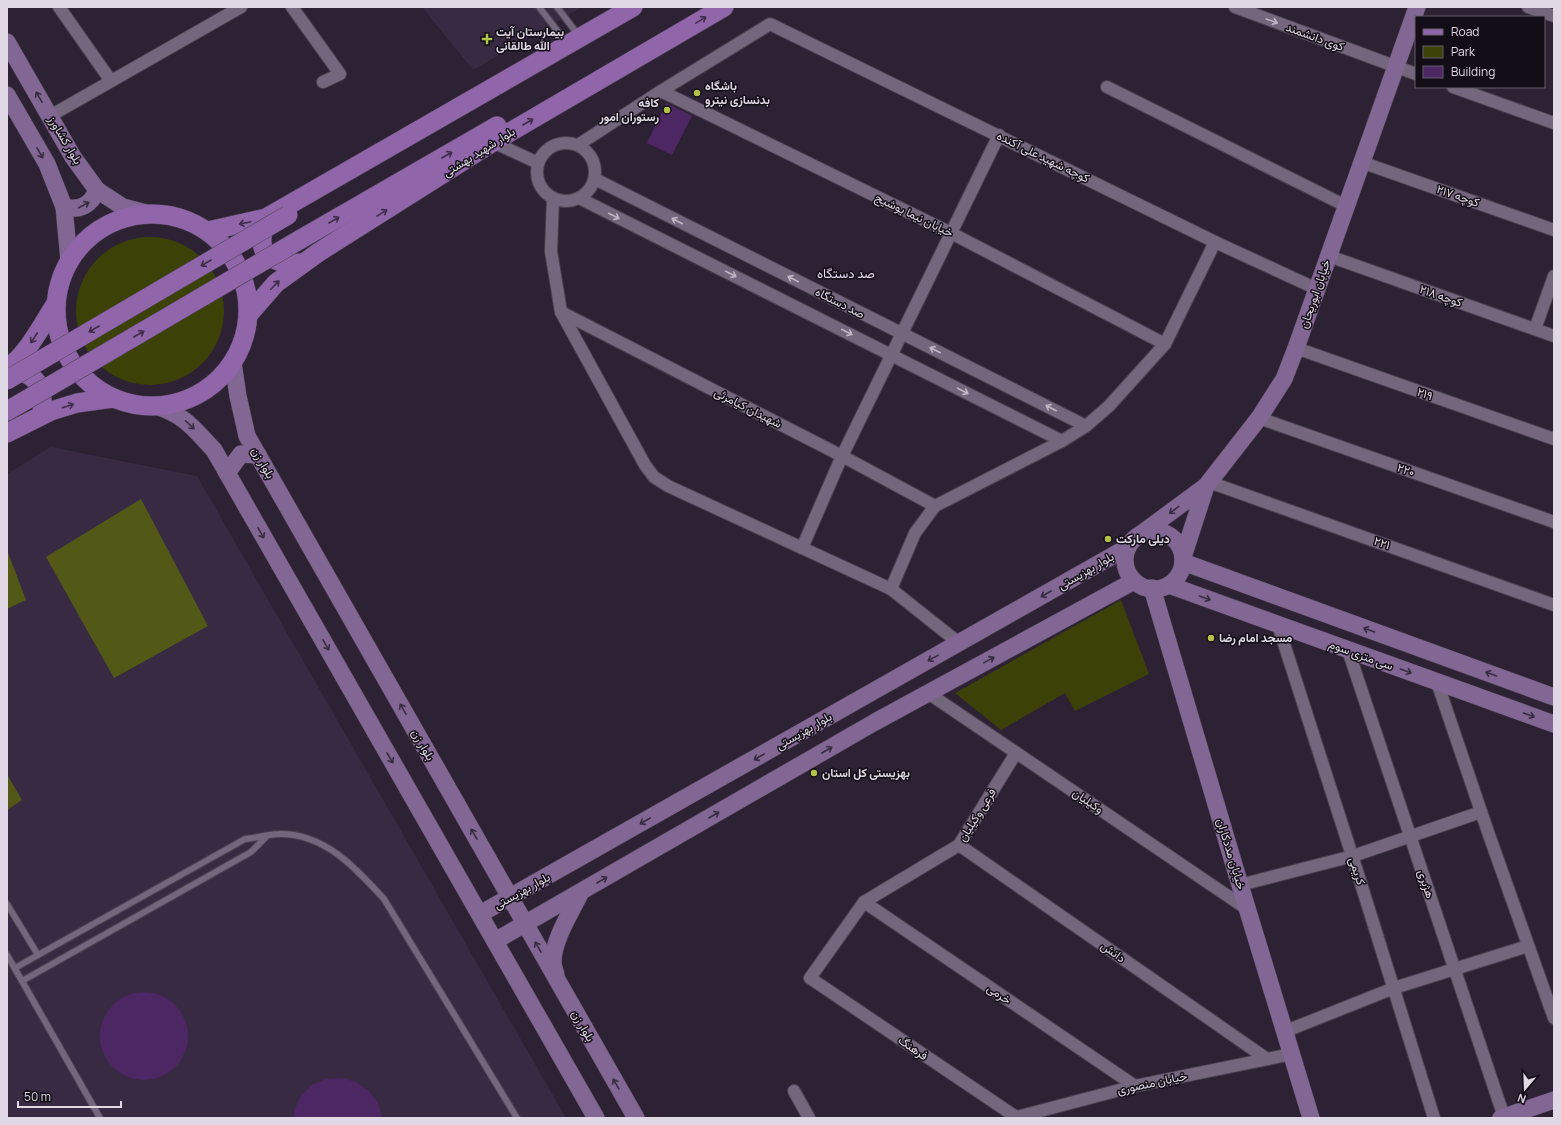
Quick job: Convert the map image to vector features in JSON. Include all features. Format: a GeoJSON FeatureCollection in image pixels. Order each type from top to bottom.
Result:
{"type":"FeatureCollection","features":[{"type":"Feature","properties":{"kind":"main road"},"geometry":{"type":"LineString","coordinates":[[208,232],[266,218],[633,7]]}},
{"type":"Feature","properties":{"kind":"main road"},"geometry":{"type":"LineString","coordinates":[[7,380],[288,215],[633,17],[642,7]]}},
{"type":"Feature","properties":{"kind":"main road","name":"بلوار شهید بهشتی"},"geometry":{"type":"LineString","coordinates":[[249,314],[276,283],[303,263],[493,142],[724,7]]}},
{"type":"Feature","properties":{"kind":"main road","name":"خیابان ابوریحان"},"geometry":{"type":"LineString","coordinates":[[1141,534],[1207,484],[1259,418],[1284,379],[1417,7]]}},
{"type":"Feature","properties":{"kind":"main road"},"geometry":{"type":"LineString","coordinates":[[14,407],[645,39],[677,34]]}},
{"type":"Feature","properties":{"kind":"main road","name":"بلوار کشاورز"},"geometry":{"type":"LineString","coordinates":[[7,42],[73,157],[97,190],[123,207],[146,213]]}},
{"type":"Feature","properties":{"kind":"main road"},"geometry":{"type":"LineString","coordinates":[[7,95],[47,164],[64,207],[69,260]]}},
{"type":"Feature","properties":{"kind":"main road"},"geometry":{"type":"LineString","coordinates":[[64,207],[73,209],[81,208],[94,198],[97,190]]}},
{"type":"Feature","properties":{"kind":"main road"},"geometry":{"type":"LineString","coordinates":[[156,406],[186,400],[200,394],[224,375],[233,363],[241,348],[249,314],[247,290],[239,268],[226,248],[208,232],[194,223],[179,217],[146,213],[116,220],[89,236],[69,260],[59,281],[55,305],[57,328],[64,350],[76,370],[93,386],[113,398],[134,404],[156,406],[172,412],[188,421],[214,450],[596,1118]]}},
{"type":"Feature","properties":{"kind":"main road"},"geometry":{"type":"LineString","coordinates":[[266,218],[262,244],[266,253],[277,261],[292,264],[303,263]]}},
{"type":"Feature","properties":{"kind":"main road"},"geometry":{"type":"LineString","coordinates":[[7,368],[12,365],[31,343],[55,305]]}},
{"type":"Feature","properties":{"kind":"main road","name":"بلوار زن"},"geometry":{"type":"LineString","coordinates":[[233,363],[238,396],[247,436],[636,1118]]}},
{"type":"Feature","properties":{"kind":"main road"},"geometry":{"type":"LineString","coordinates":[[7,368],[28,374],[40,386],[42,395],[41,416]]}},
{"type":"Feature","properties":{"kind":"main road"},"geometry":{"type":"LineString","coordinates":[[7,433],[52,411],[77,403],[113,398]]}},
{"type":"Feature","properties":{"kind":"main road"},"geometry":{"type":"LineString","coordinates":[[227,473],[241,454],[258,455]]}},
{"type":"Feature","properties":{"kind":"main road"},"geometry":{"type":"LineString","coordinates":[[1183,560],[1179,545],[1174,539],[1158,531],[1149,531],[1136,538],[1128,548],[1126,565],[1134,581],[1143,586],[1160,587],[1179,576],[1207,484]]}},
{"type":"Feature","properties":{"kind":"main road","name":"بلوار بهزیستی"},"geometry":{"type":"LineString","coordinates":[[480,914],[1128,548]]}},
{"type":"Feature","properties":{"kind":"main road"},"geometry":{"type":"LineString","coordinates":[[1183,560],[1554,697]]}},
{"type":"Feature","properties":{"kind":"main road"},"geometry":{"type":"LineString","coordinates":[[495,941],[875,722],[1134,581]]}},
{"type":"Feature","properties":{"kind":"main road","name":"سی متری سوم"},"geometry":{"type":"LineString","coordinates":[[1160,587],[1278,625],[1554,724]]}},
{"type":"Feature","properties":{"kind":"main road","name":"خیابان مددکاران"},"geometry":{"type":"LineString","coordinates":[[1160,587],[1240,885],[1286,1031],[1311,1118]]}},
{"type":"Feature","properties":{"kind":"main road"},"geometry":{"type":"LineString","coordinates":[[864,697],[875,722]]}},
{"type":"Feature","properties":{"kind":"main road"},"geometry":{"type":"LineString","coordinates":[[558,983],[553,962],[557,943],[566,921],[581,892]]}},
{"type":"Feature","properties":{"kind":"main road"},"geometry":{"type":"LineString","coordinates":[[1502,1117],[1554,1100]]}},
{"type":"Feature","properties":{"kind":"street"},"geometry":{"type":"LineString","coordinates":[[59,7],[111,81]]}},
{"type":"Feature","properties":{"kind":"street"},"geometry":{"type":"LineString","coordinates":[[50,116],[241,7]]}},
{"type":"Feature","properties":{"kind":"street"},"geometry":{"type":"LineString","coordinates":[[292,7],[340,74],[323,82]]}},
{"type":"Feature","properties":{"kind":"street","name":"کوی دانشمند"},"geometry":{"type":"LineString","coordinates":[[1235,7],[1415,74]]}},
{"type":"Feature","properties":{"kind":"street"},"geometry":{"type":"LineString","coordinates":[[1528,7],[1554,16]]}},
{"type":"Feature","properties":{"kind":"street","name":"کوچه شهید علی آکنده"},"geometry":{"type":"LineString","coordinates":[[661,91],[770,24],[1215,242],[1317,289]]}},
{"type":"Feature","properties":{"kind":"street"},"geometry":{"type":"LineString","coordinates":[[1107,87],[1346,206]]}},
{"type":"Feature","properties":{"kind":"street"},"geometry":{"type":"LineString","coordinates":[[1456,88],[1554,123]]}},
{"type":"Feature","properties":{"kind":"street"},"geometry":{"type":"LineString","coordinates":[[578,145],[661,91]]}},
{"type":"Feature","properties":{"kind":"street","name":"خیابان نیما یوشیج"},"geometry":{"type":"LineString","coordinates":[[661,91],[951,233],[1165,344]]}},
{"type":"Feature","properties":{"kind":"street"},"geometry":{"type":"LineString","coordinates":[[802,548],[842,456],[999,135]]}},
{"type":"Feature","properties":{"kind":"street"},"geometry":{"type":"LineString","coordinates":[[493,142],[538,163]]}},
{"type":"Feature","properties":{"kind":"street"},"geometry":{"type":"LineString","coordinates":[[566,142],[578,145],[587,151],[593,159],[596,169],[595,179],[589,190],[579,198],[571,201],[561,201],[553,198],[544,192],[538,183],[536,173],[538,163],[544,152],[554,145],[566,142]]}},
{"type":"Feature","properties":{"kind":"street","name":"کوچه ۲۱۷"},"geometry":{"type":"LineString","coordinates":[[1361,162],[1554,230]]}},
{"type":"Feature","properties":{"kind":"street","name":"صد دستگاه"},"geometry":{"type":"LineString","coordinates":[[595,179],[1086,426]]}},
{"type":"Feature","properties":{"kind":"street"},"geometry":{"type":"LineString","coordinates":[[553,198],[551,251],[561,312],[645,465],[654,477],[668,486],[891,589],[959,643]]}},
{"type":"Feature","properties":{"kind":"street","name":"صد دستگاه"},"geometry":{"type":"LineString","coordinates":[[579,198],[1062,441]]}},
{"type":"Feature","properties":{"kind":"street"},"geometry":{"type":"LineString","coordinates":[[891,589],[915,533],[935,506],[1062,441],[1086,426],[1109,406],[1165,344],[1215,242]]}},
{"type":"Feature","properties":{"kind":"street","name":"کوچه ۲۱۸"},"geometry":{"type":"LineString","coordinates":[[1328,256],[1554,336]]}},
{"type":"Feature","properties":{"kind":"street"},"geometry":{"type":"LineString","coordinates":[[1535,329],[1554,276]]}},
{"type":"Feature","properties":{"kind":"street","name":"شهیدان کیامرثی"},"geometry":{"type":"LineString","coordinates":[[561,312],[842,456],[935,506]]}},
{"type":"Feature","properties":{"kind":"street","name":"۲۱۹"},"geometry":{"type":"LineString","coordinates":[[1296,348],[1554,439]]}},
{"type":"Feature","properties":{"kind":"street","name":"۲۲۰"},"geometry":{"type":"LineString","coordinates":[[1259,418],[1554,522]]}},
{"type":"Feature","properties":{"kind":"street","name":"۲۲۱"},"geometry":{"type":"LineString","coordinates":[[1207,484],[1554,605]]}},
{"type":"Feature","properties":{"kind":"street","name":"کریمی"},"geometry":{"type":"LineString","coordinates":[[1278,625],[1353,856],[1434,1118]]}},
{"type":"Feature","properties":{"kind":"street","name":"هژبری"},"geometry":{"type":"LineString","coordinates":[[1348,650],[1502,1117]]}},
{"type":"Feature","properties":{"kind":"street"},"geometry":{"type":"LineString","coordinates":[[1438,682],[1481,812],[1554,1018]]}},
{"type":"Feature","properties":{"kind":"street","name":"وکیلیان"},"geometry":{"type":"LineString","coordinates":[[928,693],[1248,909]]}},
{"type":"Feature","properties":{"kind":"street","name":"فرعی وکیلیان"},"geometry":{"type":"LineString","coordinates":[[864,902],[959,845],[1016,753]]}},
{"type":"Feature","properties":{"kind":"street"},"geometry":{"type":"LineString","coordinates":[[1240,885],[1353,856],[1481,812]]}},
{"type":"Feature","properties":{"kind":"street","name":"دانش"},"geometry":{"type":"LineString","coordinates":[[959,845],[1267,1059]]}},
{"type":"Feature","properties":{"kind":"street","name":"فرهنگ"},"geometry":{"type":"LineString","coordinates":[[864,902],[810,978],[1015,1117]]}},
{"type":"Feature","properties":{"kind":"street","name":"خرمی"},"geometry":{"type":"LineString","coordinates":[[864,902],[1135,1086]]}},
{"type":"Feature","properties":{"kind":"street"},"geometry":{"type":"LineString","coordinates":[[1286,1031],[1394,988],[1528,946]]}},
{"type":"Feature","properties":{"kind":"street","name":"خیابان منصوری"},"geometry":{"type":"LineString","coordinates":[[1015,1117],[1135,1086],[1292,1054]]}},
{"type":"Feature","properties":{"kind":"street"},"geometry":{"type":"LineString","coordinates":[[794,1091],[809,1118]]}},
{"type":"Feature","properties":{"kind":"lane"},"geometry":{"type":"LineString","coordinates":[[539,7],[574,41]]}},
{"type":"Feature","properties":{"kind":"lane"},"geometry":{"type":"LineString","coordinates":[[557,7],[574,41]]}},
{"type":"Feature","properties":{"kind":"lane"},"geometry":{"type":"LineString","coordinates":[[15,968],[245,839],[266,837],[277,834],[290,834],[314,841],[328,847],[344,858],[364,876],[384,899],[517,1118]]}},
{"type":"Feature","properties":{"kind":"lane"},"geometry":{"type":"LineString","coordinates":[[22,981],[251,852],[266,837]]}},
{"type":"Feature","properties":{"kind":"lane"},"geometry":{"type":"LineString","coordinates":[[7,904],[38,956]]}},
{"type":"Feature","properties":{"kind":"lane"},"geometry":{"type":"LineString","coordinates":[[7,955],[100,1118]]}},
{"type":"Feature","properties":{"kind":"shaded area","name":"بیمارستان آیت الله طالقانی"},"geometry":{"type":"Polygon","coordinates":[[[422,7],[582,7],[473,70],[422,7]]]}},
{"type":"Feature","properties":{"kind":"shaded area"},"geometry":{"type":"Polygon","coordinates":[[[51,447],[197,476],[566,1118],[7,1118],[7,474],[51,447]]]}},
{"type":"Feature","properties":{"kind":"green space"},"geometry":{"type":"Polygon","coordinates":[[[157,237],[178,242],[191,249],[207,264],[219,283],[223,297],[223,325],[219,339],[212,352],[197,368],[191,373],[172,382],[157,385],[143,385],[122,380],[109,373],[88,352],[81,339],[77,325],[76,304],[81,283],[88,270],[109,249],[122,242],[136,238],[157,237]]]}},
{"type":"Feature","properties":{"kind":"green space"},"geometry":{"type":"Polygon","coordinates":[[[141,499],[208,626],[114,678],[46,557],[141,499]]]}},
{"type":"Feature","properties":{"kind":"green space"},"geometry":{"type":"Polygon","coordinates":[[[7,550],[26,600],[7,609],[7,550]]]}},
{"type":"Feature","properties":{"kind":"green space"},"geometry":{"type":"Polygon","coordinates":[[[1121,600],[1149,674],[1075,711],[1065,693],[1001,730],[955,693],[1121,600]]]}},
{"type":"Feature","properties":{"kind":"green space"},"geometry":{"type":"Polygon","coordinates":[[[7,774],[22,800],[7,810],[7,774]]]}},
{"type":"Feature","properties":{"kind":"building"},"geometry":{"type":"Polygon","coordinates":[[[666,103],[692,116],[672,155],[647,143],[666,103]]]}},
{"type":"Feature","properties":{"kind":"building"},"geometry":{"type":"Polygon","coordinates":[[[144,992],[161,995],[169,999],[181,1011],[185,1019],[188,1036],[185,1053],[181,1061],[169,1073],[161,1077],[144,1080],[127,1077],[119,1073],[107,1061],[103,1053],[100,1036],[103,1019],[107,1011],[119,999],[127,995],[144,992]]]}},
{"type":"Feature","properties":{"kind":"building"},"geometry":{"type":"Polygon","coordinates":[[[342,1078],[356,1082],[369,1091],[378,1103],[382,1118],[293,1118],[295,1108],[301,1096],[312,1085],[326,1079],[342,1078]]]}},
{"type":"Feature","properties":{"kind":"place","name":"بیمارستان آیت الله طالقانی"},"geometry":{"type":"Point","coordinates":[487,39]}},
{"type":"Feature","properties":{"kind":"place","name":"باشگاه بدنسازی نیترو"},"geometry":{"type":"Point","coordinates":[697,93]}},
{"type":"Feature","properties":{"kind":"place","name":"کافه رستوران امور"},"geometry":{"type":"Point","coordinates":[667,110]}},
{"type":"Feature","properties":{"kind":"place","name":"دیلی مارکت"},"geometry":{"type":"Point","coordinates":[1108,539]}},
{"type":"Feature","properties":{"kind":"place","name":"مسجد امام رضا"},"geometry":{"type":"Point","coordinates":[1211,638]}},
{"type":"Feature","properties":{"kind":"place","name":"بهزیستی کل استان"},"geometry":{"type":"Point","coordinates":[814,773]}},
{"type":"Feature","properties":{"kind":"district","name":"صد دستگاه"},"geometry":{"type":"Point","coordinates":[846,273]}}]}
